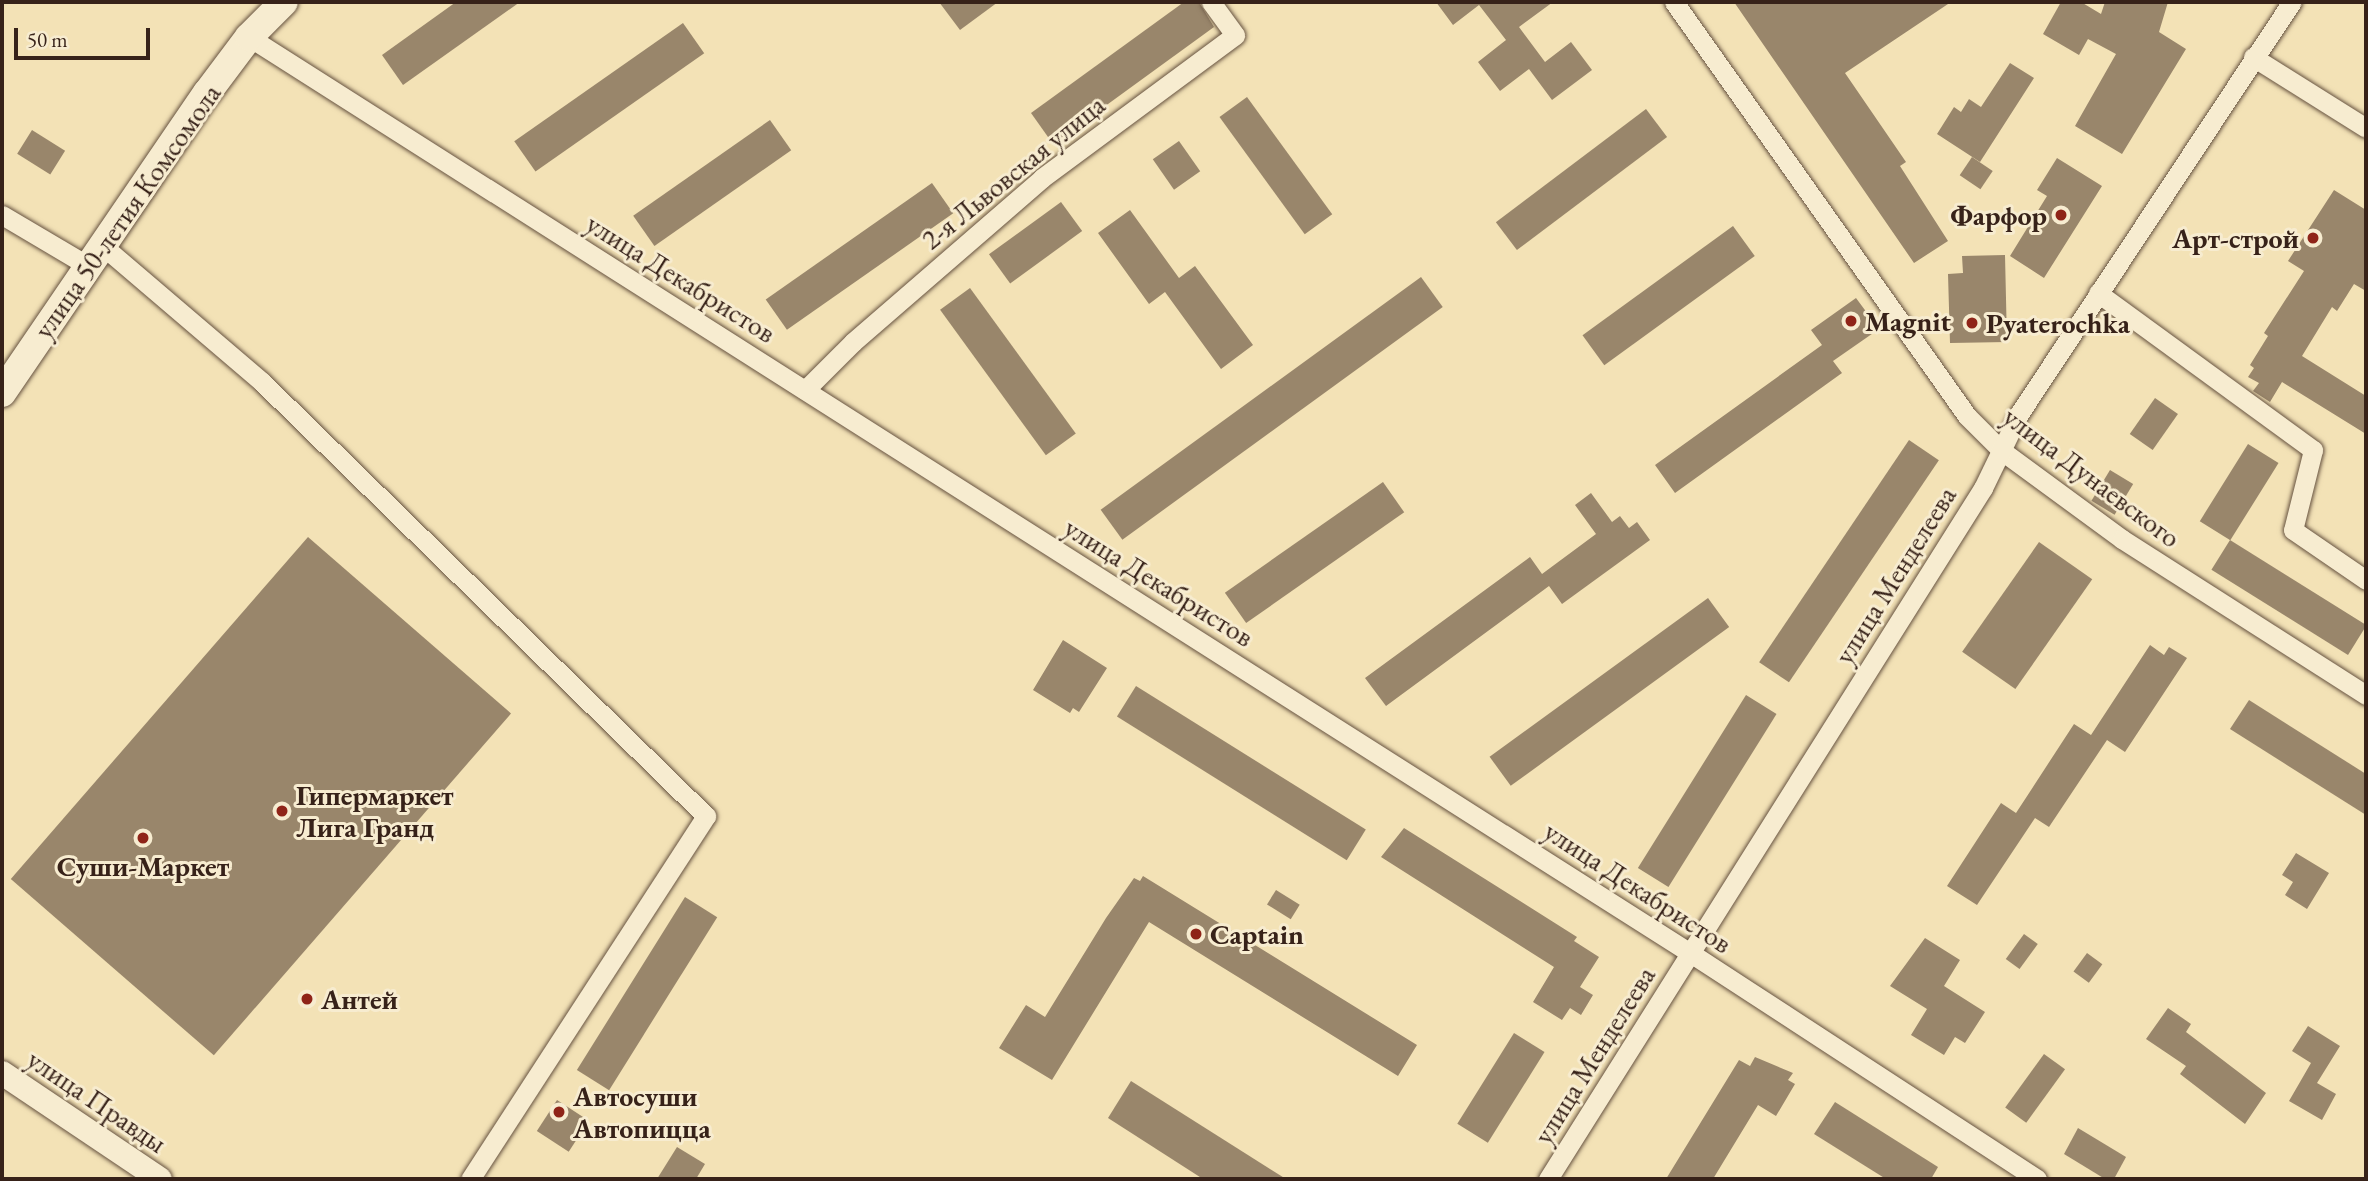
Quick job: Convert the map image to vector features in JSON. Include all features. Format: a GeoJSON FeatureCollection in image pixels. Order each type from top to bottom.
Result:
{"type":"FeatureCollection","features":[{"type":"Feature","properties":{"kind":"main road","name":"улица 50-летия Комсомола"},"geometry":{"type":"LineString","coordinates":[[2,393],[249,37],[284,2]]}},
{"type":"Feature","properties":{"kind":"street","name":"2-я Львовская улица"},"geometry":{"type":"LineString","coordinates":[[805,390],[853,342],[1042,178],[1235,35],[1211,2]]}},
{"type":"Feature","properties":{"kind":"street","name":"улица Дунаевского"},"geometry":{"type":"LineString","coordinates":[[1675,2],[1967,416],[2002,451],[2122,539],[2366,695]]}},
{"type":"Feature","properties":{"kind":"street","name":"улица Менделеева"},"geometry":{"type":"LineString","coordinates":[[1548,1179],[1692,954],[2002,451],[2019,414],[2253,57],[2292,2]]}},
{"type":"Feature","properties":{"kind":"street","name":"улица Декабристов"},"geometry":{"type":"LineString","coordinates":[[249,37],[1692,954],[2026,1176]]}},
{"type":"Feature","properties":{"kind":"street"},"geometry":{"type":"LineString","coordinates":[[2253,57],[2366,128]]}},
{"type":"Feature","properties":{"kind":"street"},"geometry":{"type":"LineString","coordinates":[[2,215],[97,257],[262,382],[706,816],[470,1179]]}},
{"type":"Feature","properties":{"kind":"street"},"geometry":{"type":"LineString","coordinates":[[2098,293],[2313,450],[2293,530],[2366,580]]}},
{"type":"Feature","properties":{"kind":"street","name":"улица Правды"},"geometry":{"type":"LineString","coordinates":[[2,1073],[160,1179]]}},
{"type":"Feature","properties":{"kind":"building"},"geometry":{"type":"Polygon","coordinates":[[[456,2],[520,2],[403,85],[382,55],[456,2]]]}},
{"type":"Feature","properties":{"kind":"building"},"geometry":{"type":"Polygon","coordinates":[[[939,2],[998,2],[960,30],[939,2]]]}},
{"type":"Feature","properties":{"kind":"building"},"geometry":{"type":"Polygon","coordinates":[[[1184,2],[1199,2],[1214,27],[1053,144],[1031,113],[1184,2]]]}},
{"type":"Feature","properties":{"kind":"building"},"geometry":{"type":"Polygon","coordinates":[[[1436,2],[1553,2],[1519,27],[1545,62],[1571,42],[1592,70],[1552,100],[1529,69],[1500,91],[1478,62],[1506,40],[1479,5],[1453,25],[1436,2]]]}},
{"type":"Feature","properties":{"kind":"building"},"geometry":{"type":"Polygon","coordinates":[[[1734,2],[1951,2],[1845,73],[1906,162],[1900,166],[1948,241],[1914,263],[1734,2]]]}},
{"type":"Feature","properties":{"kind":"building"},"geometry":{"type":"Polygon","coordinates":[[[2061,2],[2081,2],[2101,14],[2105,2],[2168,2],[2159,32],[2186,49],[2122,154],[2075,126],[2116,54],[2088,39],[2079,55],[2043,34],[2061,2]]]}},
{"type":"Feature","properties":{"kind":"building"},"geometry":{"type":"Polygon","coordinates":[[[683,23],[704,53],[535,171],[514,141],[683,23]]]}},
{"type":"Feature","properties":{"kind":"building"},"geometry":{"type":"Polygon","coordinates":[[[2010,63],[2034,78],[1980,162],[1937,134],[1954,107],[1961,112],[1969,99],[1981,107],[2010,63]]]}},
{"type":"Feature","properties":{"kind":"building"},"geometry":{"type":"Polygon","coordinates":[[[1247,97],[1332,214],[1305,234],[1219,117],[1247,97]]]}},
{"type":"Feature","properties":{"kind":"building"},"geometry":{"type":"Polygon","coordinates":[[[1646,109],[1667,137],[1517,250],[1496,222],[1646,109]]]}},
{"type":"Feature","properties":{"kind":"building"},"geometry":{"type":"Polygon","coordinates":[[[770,120],[791,150],[654,246],[633,216],[770,120]]]}},
{"type":"Feature","properties":{"kind":"building"},"geometry":{"type":"Polygon","coordinates":[[[32,130],[65,151],[50,174],[17,154],[32,130]]]}},
{"type":"Feature","properties":{"kind":"building"},"geometry":{"type":"Polygon","coordinates":[[[1179,141],[1200,171],[1174,190],[1153,159],[1179,141]]]}},
{"type":"Feature","properties":{"kind":"building"},"geometry":{"type":"Polygon","coordinates":[[[1972,157],[1993,171],[1980,189],[1960,175],[1972,157]]]}},
{"type":"Feature","properties":{"kind":"building"},"geometry":{"type":"Polygon","coordinates":[[[2057,158],[2102,186],[2044,278],[2010,256],[2047,196],[2037,190],[2057,158]]]}},
{"type":"Feature","properties":{"kind":"building"},"geometry":{"type":"Polygon","coordinates":[[[932,183],[953,213],[787,330],[766,299],[932,183]]]}},
{"type":"Feature","properties":{"kind":"building"},"geometry":{"type":"Polygon","coordinates":[[[2334,190],[2366,210],[2366,291],[2354,284],[2337,311],[2332,307],[2302,356],[2366,396],[2366,434],[2282,382],[2270,402],[2253,391],[2259,383],[2248,377],[2254,368],[2250,365],[2268,336],[2264,333],[2304,271],[2288,261],[2334,190]]]}},
{"type":"Feature","properties":{"kind":"building"},"geometry":{"type":"Polygon","coordinates":[[[1061,202],[1082,231],[1010,283],[989,254],[1061,202]]]}},
{"type":"Feature","properties":{"kind":"building"},"geometry":{"type":"Polygon","coordinates":[[[1130,210],[1179,278],[1195,266],[1253,345],[1221,369],[1165,292],[1149,304],[1098,233],[1130,210]]]}},
{"type":"Feature","properties":{"kind":"building"},"geometry":{"type":"Polygon","coordinates":[[[1733,226],[1755,256],[1604,365],[1583,335],[1733,226]]]}},
{"type":"Feature","properties":{"kind":"building"},"geometry":{"type":"Polygon","coordinates":[[[2005,255],[2007,342],[1950,343],[1948,274],[1963,273],[1962,256],[2005,255]]]}},
{"type":"Feature","properties":{"kind":"building"},"geometry":{"type":"Polygon","coordinates":[[[1421,277],[1443,307],[1122,540],[1101,510],[1421,277]]]}},
{"type":"Feature","properties":{"kind":"building"},"geometry":{"type":"Polygon","coordinates":[[[970,288],[1076,434],[1046,455],[940,310],[970,288]]]}},
{"type":"Feature","properties":{"kind":"building"},"geometry":{"type":"Polygon","coordinates":[[[1856,298],[1879,329],[1833,361],[1842,373],[1675,493],[1655,465],[1822,345],[1811,330],[1856,298]]]}},
{"type":"Feature","properties":{"kind":"building"},"geometry":{"type":"Polygon","coordinates":[[[2155,398],[2178,414],[2153,450],[2130,434],[2155,398]]]}},
{"type":"Feature","properties":{"kind":"building"},"geometry":{"type":"Polygon","coordinates":[[[1909,440],[1939,460],[1789,682],[1759,662],[1909,440]]]}},
{"type":"Feature","properties":{"kind":"building"},"geometry":{"type":"Polygon","coordinates":[[[2248,444],[2279,463],[2230,540],[2200,521],[2248,444]]]}},
{"type":"Feature","properties":{"kind":"building"},"geometry":{"type":"Polygon","coordinates":[[[2110,470],[2133,484],[2115,515],[2091,501],[2110,470]]]}},
{"type":"Feature","properties":{"kind":"building"},"geometry":{"type":"Polygon","coordinates":[[[1383,482],[1404,512],[1246,623],[1225,593],[1383,482]]]}},
{"type":"Feature","properties":{"kind":"building"},"geometry":{"type":"Polygon","coordinates":[[[1591,493],[1612,522],[1620,516],[1629,528],[1637,522],[1650,540],[1562,604],[1549,586],[1386,706],[1365,678],[1530,557],[1542,574],[1596,534],[1575,505],[1591,493]]]}},
{"type":"Feature","properties":{"kind":"building","name":"Гипермаркет Лига Гранд"},"geometry":{"type":"Polygon","coordinates":[[[308,537],[511,713],[214,1055],[11,879],[308,537]]]}},
{"type":"Feature","properties":{"kind":"building"},"geometry":{"type":"Polygon","coordinates":[[[2230,540],[2366,625],[2348,655],[2211,570],[2230,540]]]}},
{"type":"Feature","properties":{"kind":"building"},"geometry":{"type":"Polygon","coordinates":[[[2039,542],[2092,579],[2015,689],[1962,652],[2039,542]]]}},
{"type":"Feature","properties":{"kind":"building"},"geometry":{"type":"Polygon","coordinates":[[[1708,598],[1729,627],[1511,786],[1490,757],[1708,598]]]}},
{"type":"Feature","properties":{"kind":"building"},"geometry":{"type":"Polygon","coordinates":[[[1063,640],[1107,668],[1079,712],[1073,708],[1070,713],[1033,690],[1063,640]]]}},
{"type":"Feature","properties":{"kind":"building"},"geometry":{"type":"Polygon","coordinates":[[[2150,645],[2164,655],[2169,647],[2187,658],[2125,752],[2107,740],[2049,827],[2035,818],[1977,905],[1947,886],[2001,803],[2016,813],[2074,724],[2091,735],[2150,645]]]}},
{"type":"Feature","properties":{"kind":"building"},"geometry":{"type":"Polygon","coordinates":[[[1136,686],[1366,830],[1347,860],[1117,717],[1136,686]]]}},
{"type":"Feature","properties":{"kind":"building"},"geometry":{"type":"Polygon","coordinates":[[[1746,695],[1777,714],[1668,887],[1638,868],[1746,695]]]}},
{"type":"Feature","properties":{"kind":"building"},"geometry":{"type":"Polygon","coordinates":[[[2249,700],[2366,774],[2366,815],[2230,729],[2249,700]]]}},
{"type":"Feature","properties":{"kind":"building"},"geometry":{"type":"Polygon","coordinates":[[[1404,828],[1577,937],[1574,941],[1599,957],[1580,987],[1593,995],[1581,1015],[1570,1008],[1562,1020],[1533,1002],[1554,967],[1381,857],[1404,828]]]}},
{"type":"Feature","properties":{"kind":"building"},"geometry":{"type":"Polygon","coordinates":[[[2296,853],[2329,873],[2307,909],[2285,895],[2293,882],[2282,875],[2296,853]]]}},
{"type":"Feature","properties":{"kind":"building"},"geometry":{"type":"Polygon","coordinates":[[[1143,876],[1417,1045],[1398,1076],[1149,922],[1052,1080],[999,1048],[1026,1005],[1045,1017],[1106,918],[1134,878],[1140,881],[1143,876]]]}},
{"type":"Feature","properties":{"kind":"building"},"geometry":{"type":"Polygon","coordinates":[[[1276,890],[1300,905],[1291,919],[1267,904],[1276,890]]]}},
{"type":"Feature","properties":{"kind":"building"},"geometry":{"type":"Polygon","coordinates":[[[685,897],[717,917],[609,1090],[577,1070],[685,897]]]}},
{"type":"Feature","properties":{"kind":"building"},"geometry":{"type":"Polygon","coordinates":[[[2024,934],[2038,944],[2020,969],[2006,959],[2024,934]]]}},
{"type":"Feature","properties":{"kind":"building"},"geometry":{"type":"Polygon","coordinates":[[[1925,938],[1960,960],[1944,986],[1985,1012],[1965,1043],[1955,1037],[1944,1055],[1911,1035],[1927,1009],[1890,986],[1925,938]]]}},
{"type":"Feature","properties":{"kind":"building"},"geometry":{"type":"Polygon","coordinates":[[[2087,953],[2102,964],[2089,983],[2073,972],[2087,953]]]}},
{"type":"Feature","properties":{"kind":"building"},"geometry":{"type":"Polygon","coordinates":[[[2168,1008],[2191,1024],[2186,1032],[2266,1093],[2245,1124],[2180,1074],[2186,1066],[2146,1039],[2168,1008]]]}},
{"type":"Feature","properties":{"kind":"building"},"geometry":{"type":"Polygon","coordinates":[[[2308,1026],[2340,1046],[2317,1083],[2336,1094],[2322,1120],[2289,1101],[2311,1063],[2292,1051],[2308,1026]]]}},
{"type":"Feature","properties":{"kind":"building"},"geometry":{"type":"Polygon","coordinates":[[[1514,1033],[1545,1052],[1488,1143],[1457,1124],[1514,1033]]]}},
{"type":"Feature","properties":{"kind":"building"},"geometry":{"type":"Polygon","coordinates":[[[2044,1054],[2065,1069],[2026,1123],[2005,1107],[2044,1054]]]}},
{"type":"Feature","properties":{"kind":"building"},"geometry":{"type":"Polygon","coordinates":[[[1755,1057],[1793,1073],[1788,1080],[1795,1084],[1776,1116],[1758,1105],[1713,1179],[1666,1179],[1739,1060],[1750,1066],[1755,1057]]]}},
{"type":"Feature","properties":{"kind":"building"},"geometry":{"type":"Polygon","coordinates":[[[1131,1081],[1286,1179],[1203,1179],[1108,1118],[1131,1081]]]}},
{"type":"Feature","properties":{"kind":"building"},"geometry":{"type":"Polygon","coordinates":[[[557,1100],[589,1121],[569,1152],[537,1131],[557,1100]]]}},
{"type":"Feature","properties":{"kind":"building"},"geometry":{"type":"Polygon","coordinates":[[[1835,1102],[1938,1167],[1931,1179],[1886,1179],[1814,1134],[1835,1102]]]}},
{"type":"Feature","properties":{"kind":"building"},"geometry":{"type":"Polygon","coordinates":[[[2078,1128],[2126,1157],[2114,1179],[2105,1179],[2064,1154],[2078,1128]]]}},
{"type":"Feature","properties":{"kind":"building"},"geometry":{"type":"Polygon","coordinates":[[[677,1147],[705,1164],[696,1179],[657,1179],[677,1147]]]}},
{"type":"Feature","properties":{"kind":"place","name":"Фарфор"},"geometry":{"type":"Point","coordinates":[2061,215]}},
{"type":"Feature","properties":{"kind":"place","name":"Арт-строй"},"geometry":{"type":"Point","coordinates":[2313,238]}},
{"type":"Feature","properties":{"kind":"place","name":"Magnit"},"geometry":{"type":"Point","coordinates":[1851,321]}},
{"type":"Feature","properties":{"kind":"place","name":"Pyaterochka"},"geometry":{"type":"Point","coordinates":[1972,323]}},
{"type":"Feature","properties":{"kind":"place","name":"Гипермаркет Лига Гранд"},"geometry":{"type":"Point","coordinates":[282,811]}},
{"type":"Feature","properties":{"kind":"place","name":"Суши-Маркет"},"geometry":{"type":"Point","coordinates":[143,838]}},
{"type":"Feature","properties":{"kind":"place","name":"Captain"},"geometry":{"type":"Point","coordinates":[1196,934]}},
{"type":"Feature","properties":{"kind":"place","name":"Антей"},"geometry":{"type":"Point","coordinates":[307,999]}},
{"type":"Feature","properties":{"kind":"place","name":"Автосуши Автопицца"},"geometry":{"type":"Point","coordinates":[559,1112]}}]}
